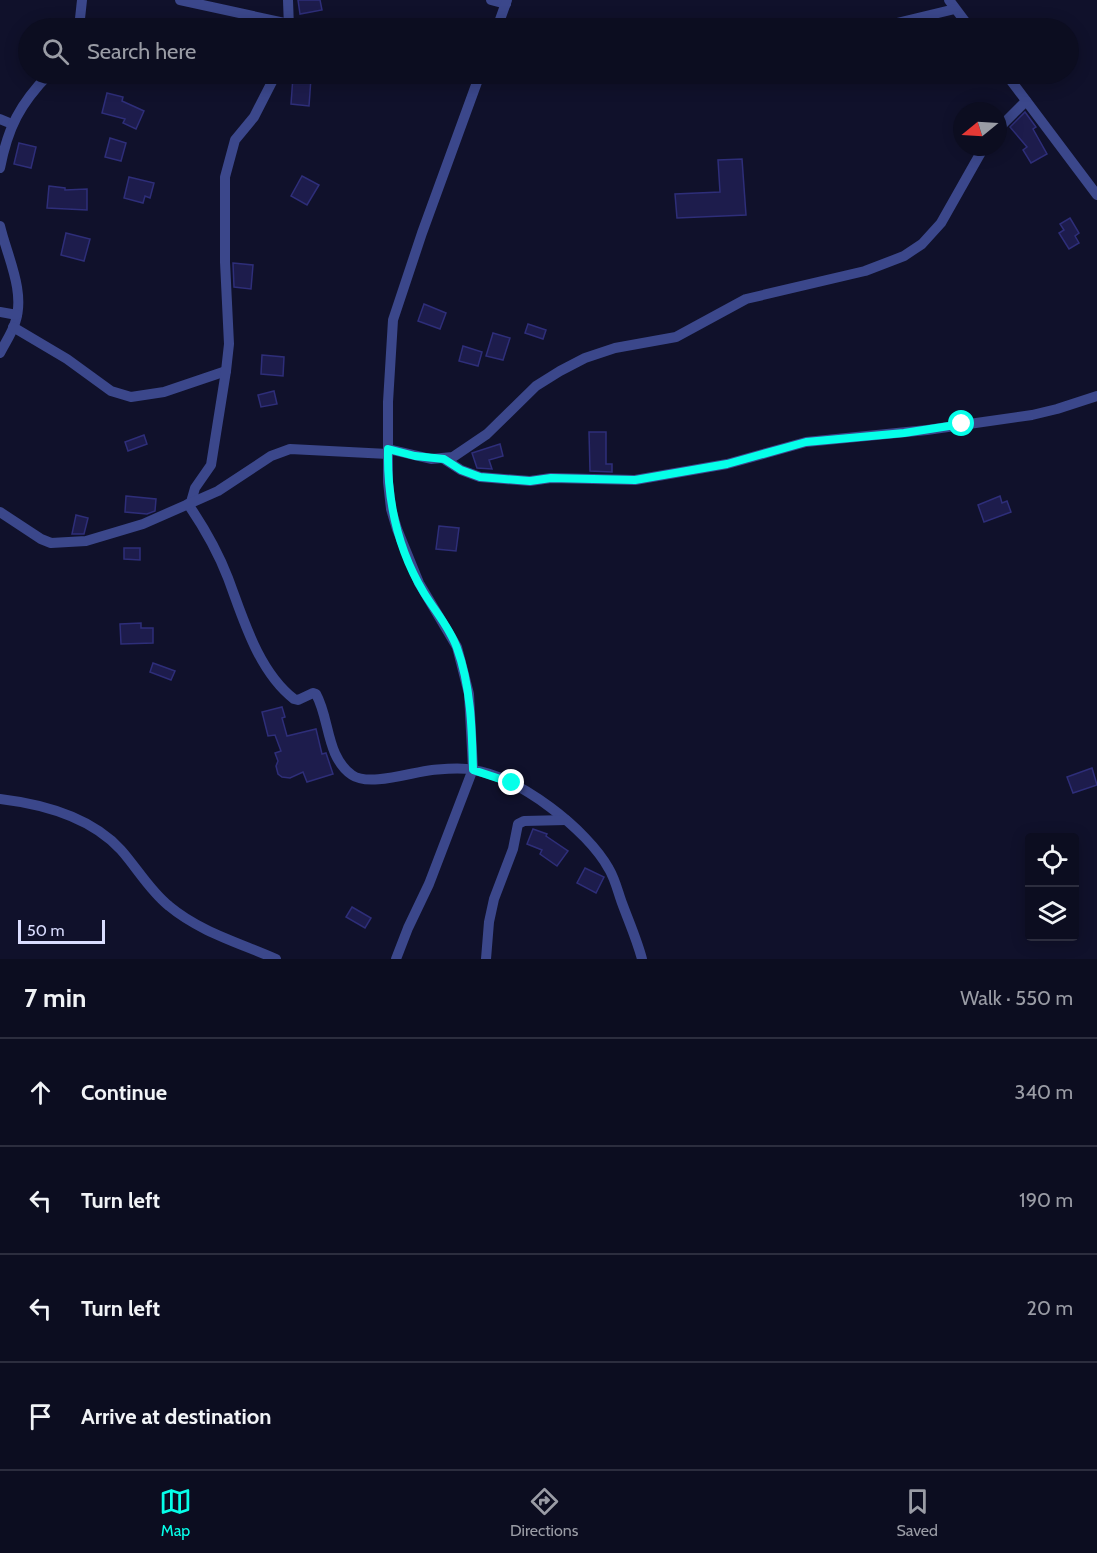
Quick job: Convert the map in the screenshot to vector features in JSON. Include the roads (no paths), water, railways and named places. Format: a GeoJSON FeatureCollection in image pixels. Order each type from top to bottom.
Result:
{"type":"FeatureCollection","features":[{"type":"Feature","properties":{"kind":"street"},"geometry":{"type":"LineString","coordinates":[[81,18],[82,0]]}},
{"type":"Feature","properties":{"kind":"street"},"geometry":{"type":"LineString","coordinates":[[180,0],[255,18]]}},
{"type":"Feature","properties":{"kind":"street"},"geometry":{"type":"LineString","coordinates":[[288,0],[289,18]]}},
{"type":"Feature","properties":{"kind":"street"},"geometry":{"type":"LineString","coordinates":[[491,0],[506,2],[500,18]]}},
{"type":"Feature","properties":{"kind":"street"},"geometry":{"type":"LineString","coordinates":[[908,18],[952,4],[962,18]]}},
{"type":"Feature","properties":{"kind":"street"},"geometry":{"type":"LineString","coordinates":[[0,168],[12,123],[24,103],[40,84]]}},
{"type":"Feature","properties":{"kind":"street"},"geometry":{"type":"LineString","coordinates":[[272,84],[254,117],[235,140],[225,177],[225,262],[229,325],[226,370],[211,465],[195,488],[190,503],[227,577],[243,622],[268,669],[294,699],[298,700],[313,693],[316,694],[329,738],[346,770],[354,777],[371,779],[432,770],[473,770],[512,783],[535,796],[566,820],[595,849],[610,870],[642,959]]}},
{"type":"Feature","properties":{"kind":"street"},"geometry":{"type":"LineString","coordinates":[[396,959],[429,884],[473,770],[469,694],[457,647],[419,584],[397,529],[392,509],[388,482],[388,402],[393,320],[476,84]]}},
{"type":"Feature","properties":{"kind":"street"},"geometry":{"type":"LineString","coordinates":[[1013,84],[1097,195]]}},
{"type":"Feature","properties":{"kind":"street"},"geometry":{"type":"LineString","coordinates":[[1007,120],[1026,101]]}},
{"type":"Feature","properties":{"kind":"street"},"geometry":{"type":"LineString","coordinates":[[0,119],[12,123]]}},
{"type":"Feature","properties":{"kind":"street"},"geometry":{"type":"LineString","coordinates":[[0,512],[51,543],[86,541],[143,524],[190,503],[227,486],[271,456],[290,449],[388,452],[444,459],[463,452],[488,434],[536,386],[560,370],[585,358],[615,348],[676,337],[746,299],[865,271],[904,256],[922,244],[941,223],[979,156]]}},
{"type":"Feature","properties":{"kind":"street"},"geometry":{"type":"LineString","coordinates":[[0,226],[17,285],[19,304],[13,327],[0,353]]}},
{"type":"Feature","properties":{"kind":"street"},"geometry":{"type":"LineString","coordinates":[[0,312],[17,315]]}},
{"type":"Feature","properties":{"kind":"street"},"geometry":{"type":"LineString","coordinates":[[13,327],[67,359],[111,391],[131,397],[164,392],[226,370]]}},
{"type":"Feature","properties":{"kind":"street"},"geometry":{"type":"LineString","coordinates":[[444,459],[461,470],[480,477],[530,481],[551,478],[635,480],[717,466],[806,442],[927,430],[1032,415],[1097,396]]}},
{"type":"Feature","properties":{"kind":"street"},"geometry":{"type":"LineString","coordinates":[[0,799],[45,807],[84,824],[118,848],[167,905],[181,916],[207,930],[276,959]]}},
{"type":"Feature","properties":{"kind":"street"},"geometry":{"type":"LineString","coordinates":[[486,959],[489,922],[494,899],[513,849],[518,824],[524,821],[566,820]]}}]}
